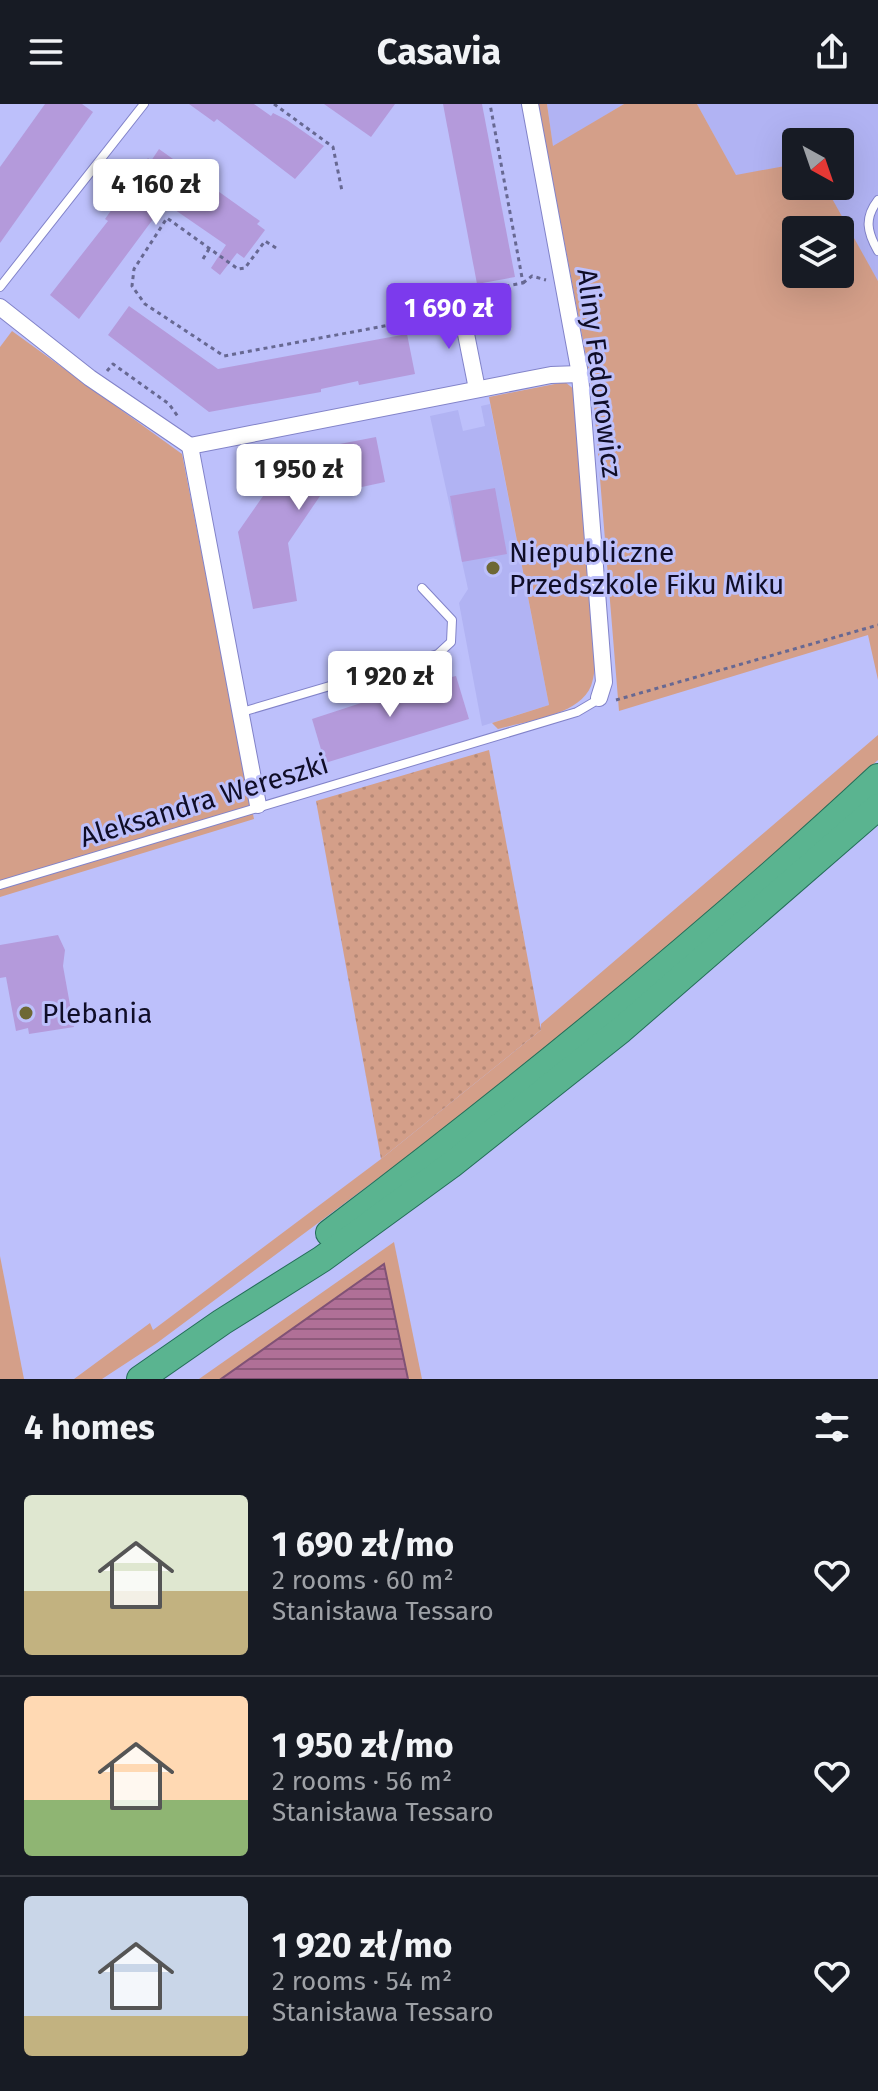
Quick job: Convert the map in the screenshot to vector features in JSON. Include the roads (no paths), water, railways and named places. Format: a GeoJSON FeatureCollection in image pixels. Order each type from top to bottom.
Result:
{"type":"FeatureCollection","features":[{"type":"Feature","properties":{"kind":"highway"},"geometry":{"type":"LineString","coordinates":[[222,1322],[612,1009],[746,896],[878,777]]}},
{"type":"Feature","properties":{"kind":"highway"},"geometry":{"type":"LineString","coordinates":[[140,1379],[222,1322],[322,1259],[475,1146],[621,1030],[872,812]]}},
{"type":"Feature","properties":{"kind":"street","name":"Aliny Fedorowicz"},"geometry":{"type":"LineString","coordinates":[[530,104],[580,374],[604,682],[599,698]]}},
{"type":"Feature","properties":{"kind":"street"},"geometry":{"type":"LineString","coordinates":[[466,298],[477,389]]}},
{"type":"Feature","properties":{"kind":"street"},"geometry":{"type":"LineString","coordinates":[[0,307],[98,384],[190,446],[258,805]]}},
{"type":"Feature","properties":{"kind":"street"},"geometry":{"type":"LineString","coordinates":[[190,446],[551,375],[580,374]]}},
{"type":"Feature","properties":{"kind":"lane"},"geometry":{"type":"LineString","coordinates":[[0,287],[144,104]]}},
{"type":"Feature","properties":{"kind":"lane"},"geometry":{"type":"LineString","coordinates":[[878,200],[867,220],[868,232],[878,251]]}},
{"type":"Feature","properties":{"kind":"lane"},"geometry":{"type":"LineString","coordinates":[[242,712],[438,654],[451,642],[452,620],[422,588]]}},
{"type":"Feature","properties":{"kind":"lane","name":"Aleksandra Wereszki"},"geometry":{"type":"LineString","coordinates":[[0,885],[258,805],[577,712],[599,698]]}},
{"type":"Feature","properties":{"kind":"place","name":"Niepubliczne Przedszkole Fiku Miku"},"geometry":{"type":"Point","coordinates":[493,568]}},
{"type":"Feature","properties":{"kind":"place","name":"Plebania"},"geometry":{"type":"Point","coordinates":[26,1013]}}]}
